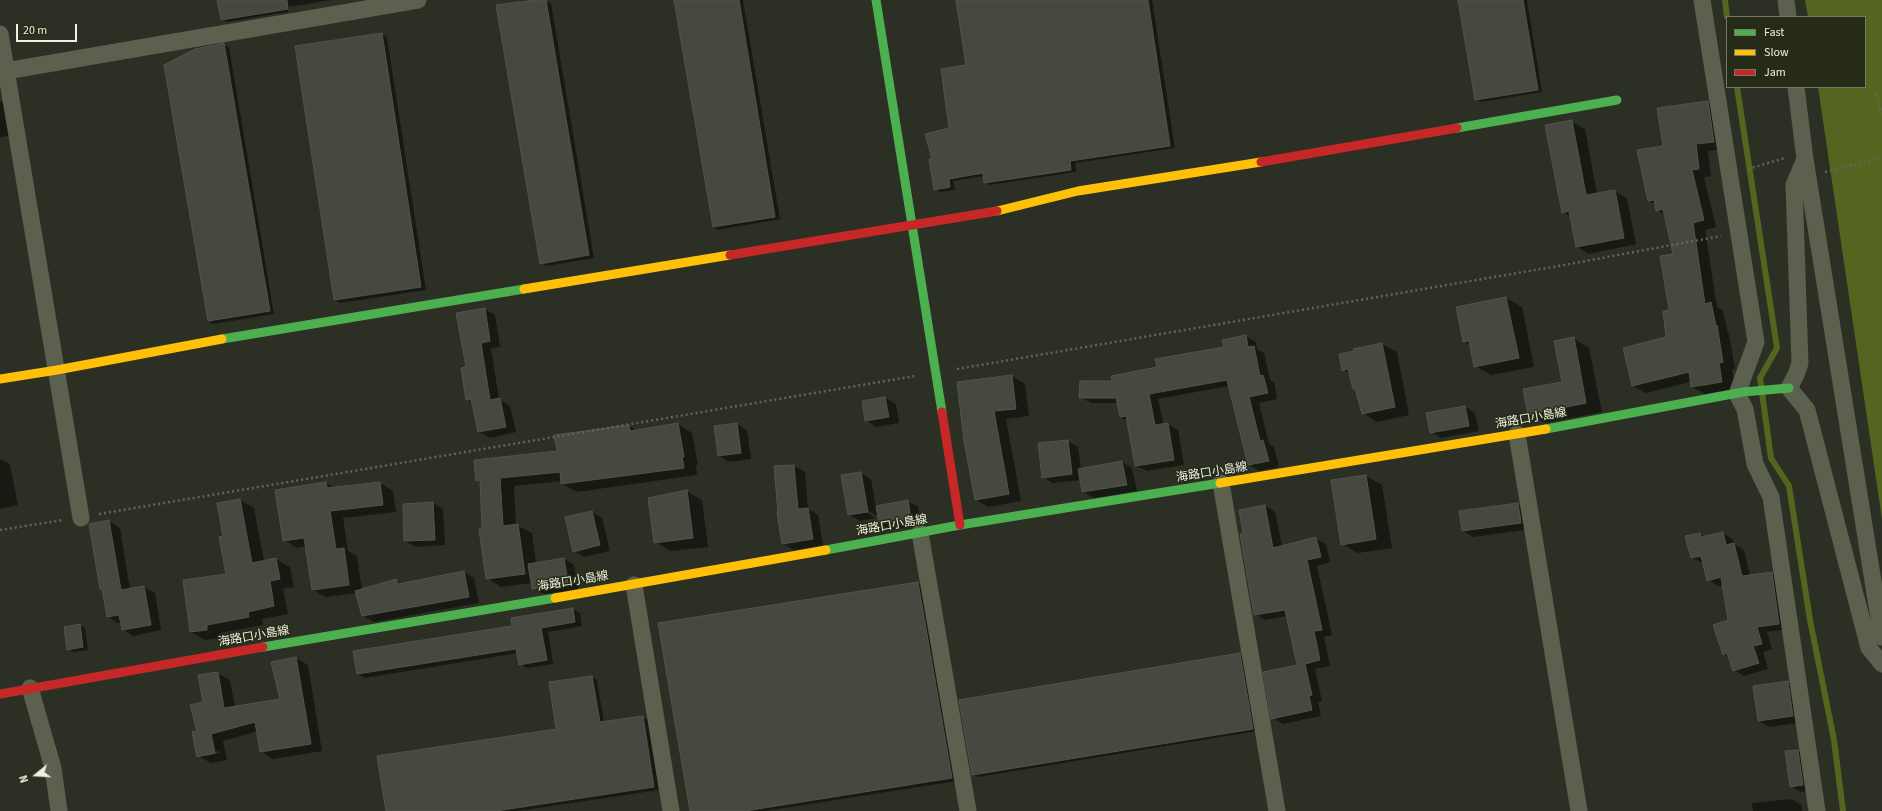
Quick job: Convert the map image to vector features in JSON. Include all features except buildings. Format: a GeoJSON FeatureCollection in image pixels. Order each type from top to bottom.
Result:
{"type":"FeatureCollection","features":[{"type":"Feature","properties":{"kind":"street"},"geometry":{"type":"LineString","coordinates":[[3,71],[418,0]]}},
{"type":"Feature","properties":{"kind":"street"},"geometry":{"type":"LineString","coordinates":[[876,0],[911,226],[948,442],[960,526]]}},
{"type":"Feature","properties":{"kind":"street"},"geometry":{"type":"LineString","coordinates":[[1702,0],[1756,342],[1740,393],[1755,464],[1771,497],[1817,811]]}},
{"type":"Feature","properties":{"kind":"street"},"geometry":{"type":"LineString","coordinates":[[1786,0],[1788,16]]}},
{"type":"Feature","properties":{"kind":"street"},"geometry":{"type":"LineString","coordinates":[[0,34],[3,71],[57,370],[81,518]]}},
{"type":"Feature","properties":{"kind":"street"},"geometry":{"type":"LineString","coordinates":[[1796,88],[1804,156],[1882,637]]}},
{"type":"Feature","properties":{"kind":"street"},"geometry":{"type":"LineString","coordinates":[[0,379],[57,370],[183,345],[998,211],[1078,191],[1247,164],[1617,100]]}},
{"type":"Feature","properties":{"kind":"street"},"geometry":{"type":"LineString","coordinates":[[1804,156],[1794,186],[1800,363],[1789,388],[1807,410],[1869,648],[1882,664]]}},
{"type":"Feature","properties":{"kind":"street","name":"海路口小島線"},"geometry":{"type":"LineString","coordinates":[[0,694],[338,633],[634,584],[960,526],[1517,434],[1768,388],[1789,388]]}},
{"type":"Feature","properties":{"kind":"street"},"geometry":{"type":"LineString","coordinates":[[1517,434],[1579,811]]}},
{"type":"Feature","properties":{"kind":"street"},"geometry":{"type":"LineString","coordinates":[[1221,484],[1277,811]]}},
{"type":"Feature","properties":{"kind":"street"},"geometry":{"type":"LineString","coordinates":[[920,533],[968,811]]}},
{"type":"Feature","properties":{"kind":"street"},"geometry":{"type":"LineString","coordinates":[[634,584],[671,811]]}},
{"type":"Feature","properties":{"kind":"street"},"geometry":{"type":"LineString","coordinates":[[30,688],[54,768],[59,811]]}},
{"type":"Feature","properties":{"kind":"path"},"geometry":{"type":"LineString","coordinates":[[1876,94],[1882,114]]}},
{"type":"Feature","properties":{"kind":"path"},"geometry":{"type":"LineString","coordinates":[[1752,167],[1804,156]]}},
{"type":"Feature","properties":{"kind":"path"},"geometry":{"type":"LineString","coordinates":[[1831,171],[1882,158]]}},
{"type":"Feature","properties":{"kind":"path"},"geometry":{"type":"LineString","coordinates":[[0,530],[81,518],[1556,267],[1739,233]]}},
{"type":"Feature","properties":{"kind":"shaded area"},"geometry":{"type":"Polygon","coordinates":[[[1805,0],[1882,0],[1882,519],[1818,88],[1866,88],[1866,16],[1808,16],[1805,0]]]}},
{"type":"Feature","properties":{"kind":"waterway"},"geometry":{"type":"LineString","coordinates":[[1725,0],[1727,16]]}},
{"type":"Feature","properties":{"kind":"waterway"},"geometry":{"type":"LineString","coordinates":[[1737,88],[1777,348],[1760,378],[1771,458],[1789,486],[1810,620],[1834,740],[1843,811]]}},
{"type":"Feature","properties":{"kind":"traffic: fast"},"geometry":{"type":"LineString","coordinates":[[876,0],[942,412]]}},
{"type":"Feature","properties":{"kind":"traffic: fast"},"geometry":{"type":"LineString","coordinates":[[1457,128],[1617,100]]}},
{"type":"Feature","properties":{"kind":"traffic: fast"},"geometry":{"type":"LineString","coordinates":[[222,339],[524,289]]}},
{"type":"Feature","properties":{"kind":"traffic: fast"},"geometry":{"type":"LineString","coordinates":[[1546,429],[1743,392],[1789,388]]}},
{"type":"Feature","properties":{"kind":"traffic: fast"},"geometry":{"type":"LineString","coordinates":[[826,550],[960,525],[1220,483]]}},
{"type":"Feature","properties":{"kind":"traffic: fast"},"geometry":{"type":"LineString","coordinates":[[263,647],[555,598]]}},
{"type":"Feature","properties":{"kind":"traffic: slow"},"geometry":{"type":"LineString","coordinates":[[997,211],[1078,191],[1261,162]]}},
{"type":"Feature","properties":{"kind":"traffic: slow"},"geometry":{"type":"LineString","coordinates":[[524,289],[730,255]]}},
{"type":"Feature","properties":{"kind":"traffic: slow"},"geometry":{"type":"LineString","coordinates":[[0,379],[57,370],[222,339]]}},
{"type":"Feature","properties":{"kind":"traffic: slow"},"geometry":{"type":"LineString","coordinates":[[1220,483],[1546,429]]}},
{"type":"Feature","properties":{"kind":"traffic: slow"},"geometry":{"type":"LineString","coordinates":[[555,598],[826,550]]}},
{"type":"Feature","properties":{"kind":"traffic: jam"},"geometry":{"type":"LineString","coordinates":[[1261,162],[1457,128]]}},
{"type":"Feature","properties":{"kind":"traffic: jam"},"geometry":{"type":"LineString","coordinates":[[730,255],[997,211]]}},
{"type":"Feature","properties":{"kind":"traffic: jam"},"geometry":{"type":"LineString","coordinates":[[942,412],[960,525]]}},
{"type":"Feature","properties":{"kind":"traffic: jam"},"geometry":{"type":"LineString","coordinates":[[0,694],[263,647]]}}]}
